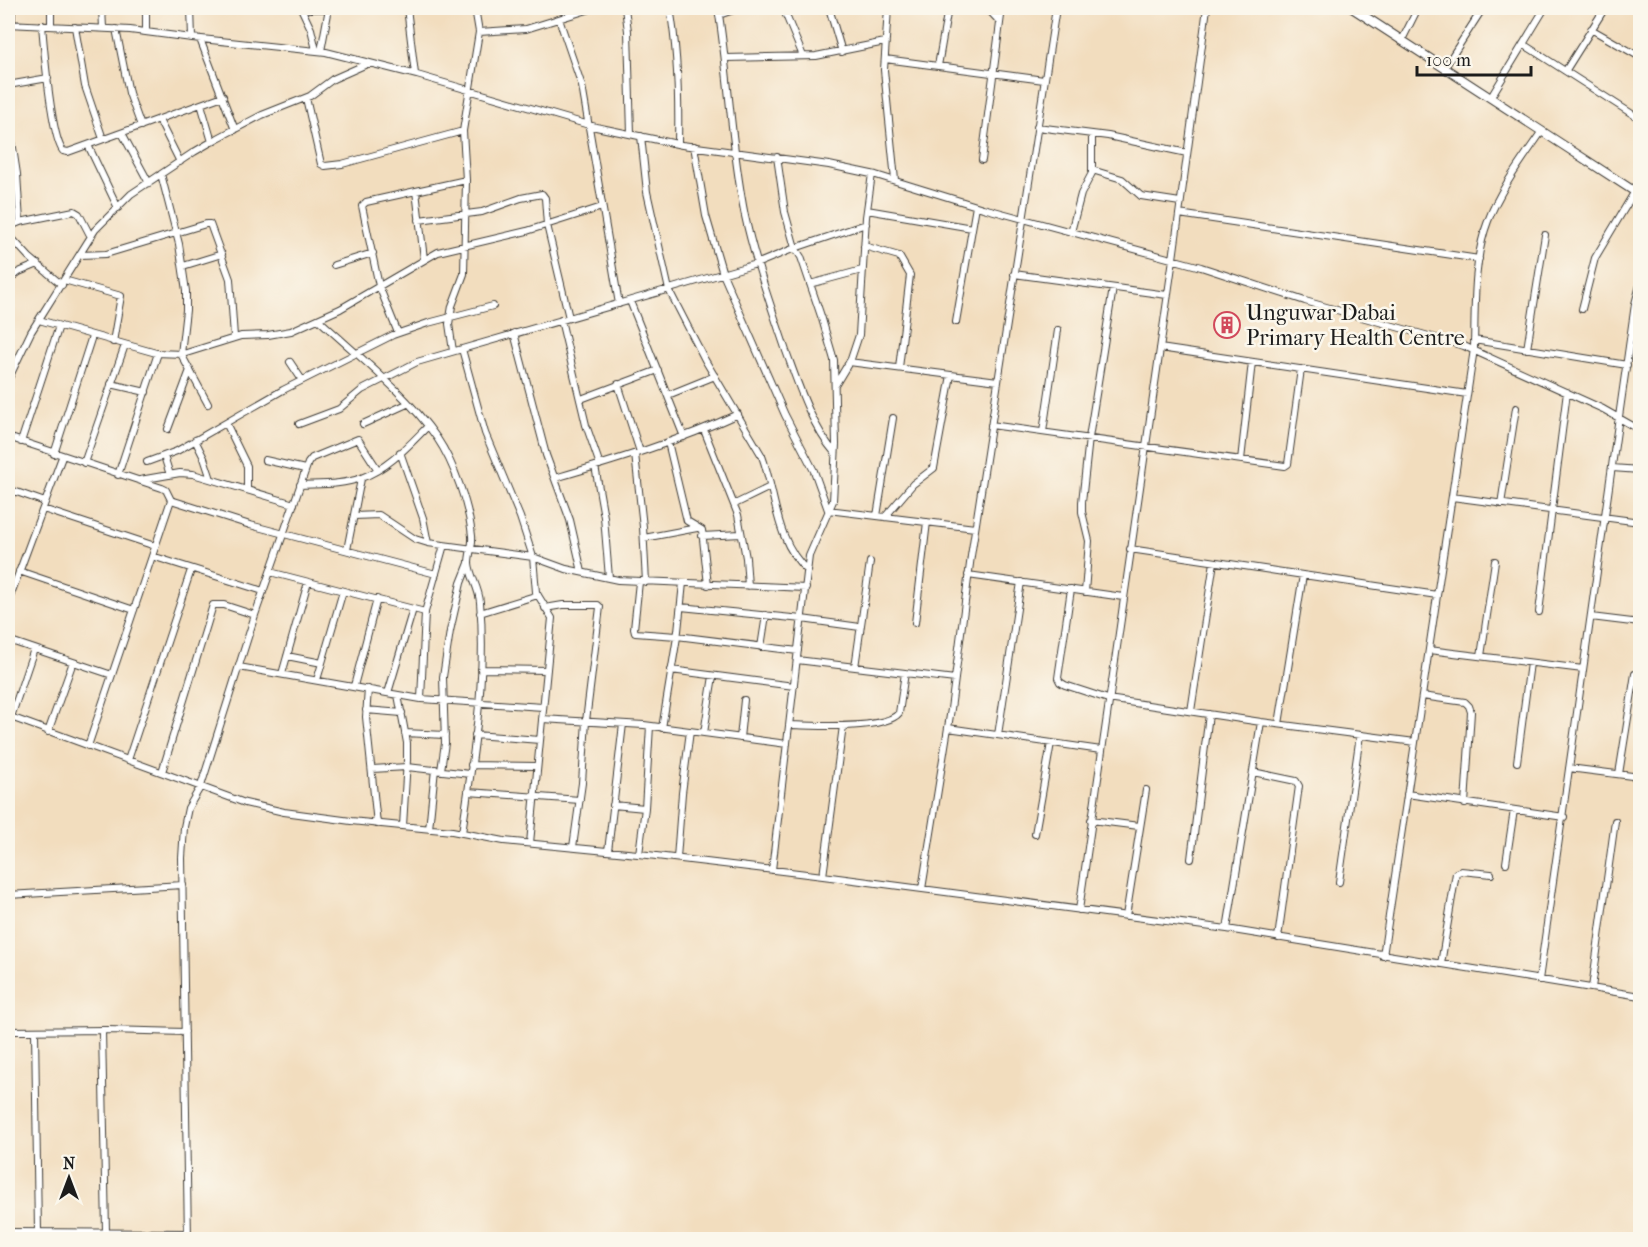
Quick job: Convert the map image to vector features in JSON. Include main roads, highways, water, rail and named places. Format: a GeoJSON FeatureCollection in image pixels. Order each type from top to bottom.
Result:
{"type":"FeatureCollection","features":[{"type":"Feature","properties":{"kind":"place","name":"Unguwar Dabai Primary Health Centre"},"geometry":{"type":"Point","coordinates":[1227,325]}}]}
